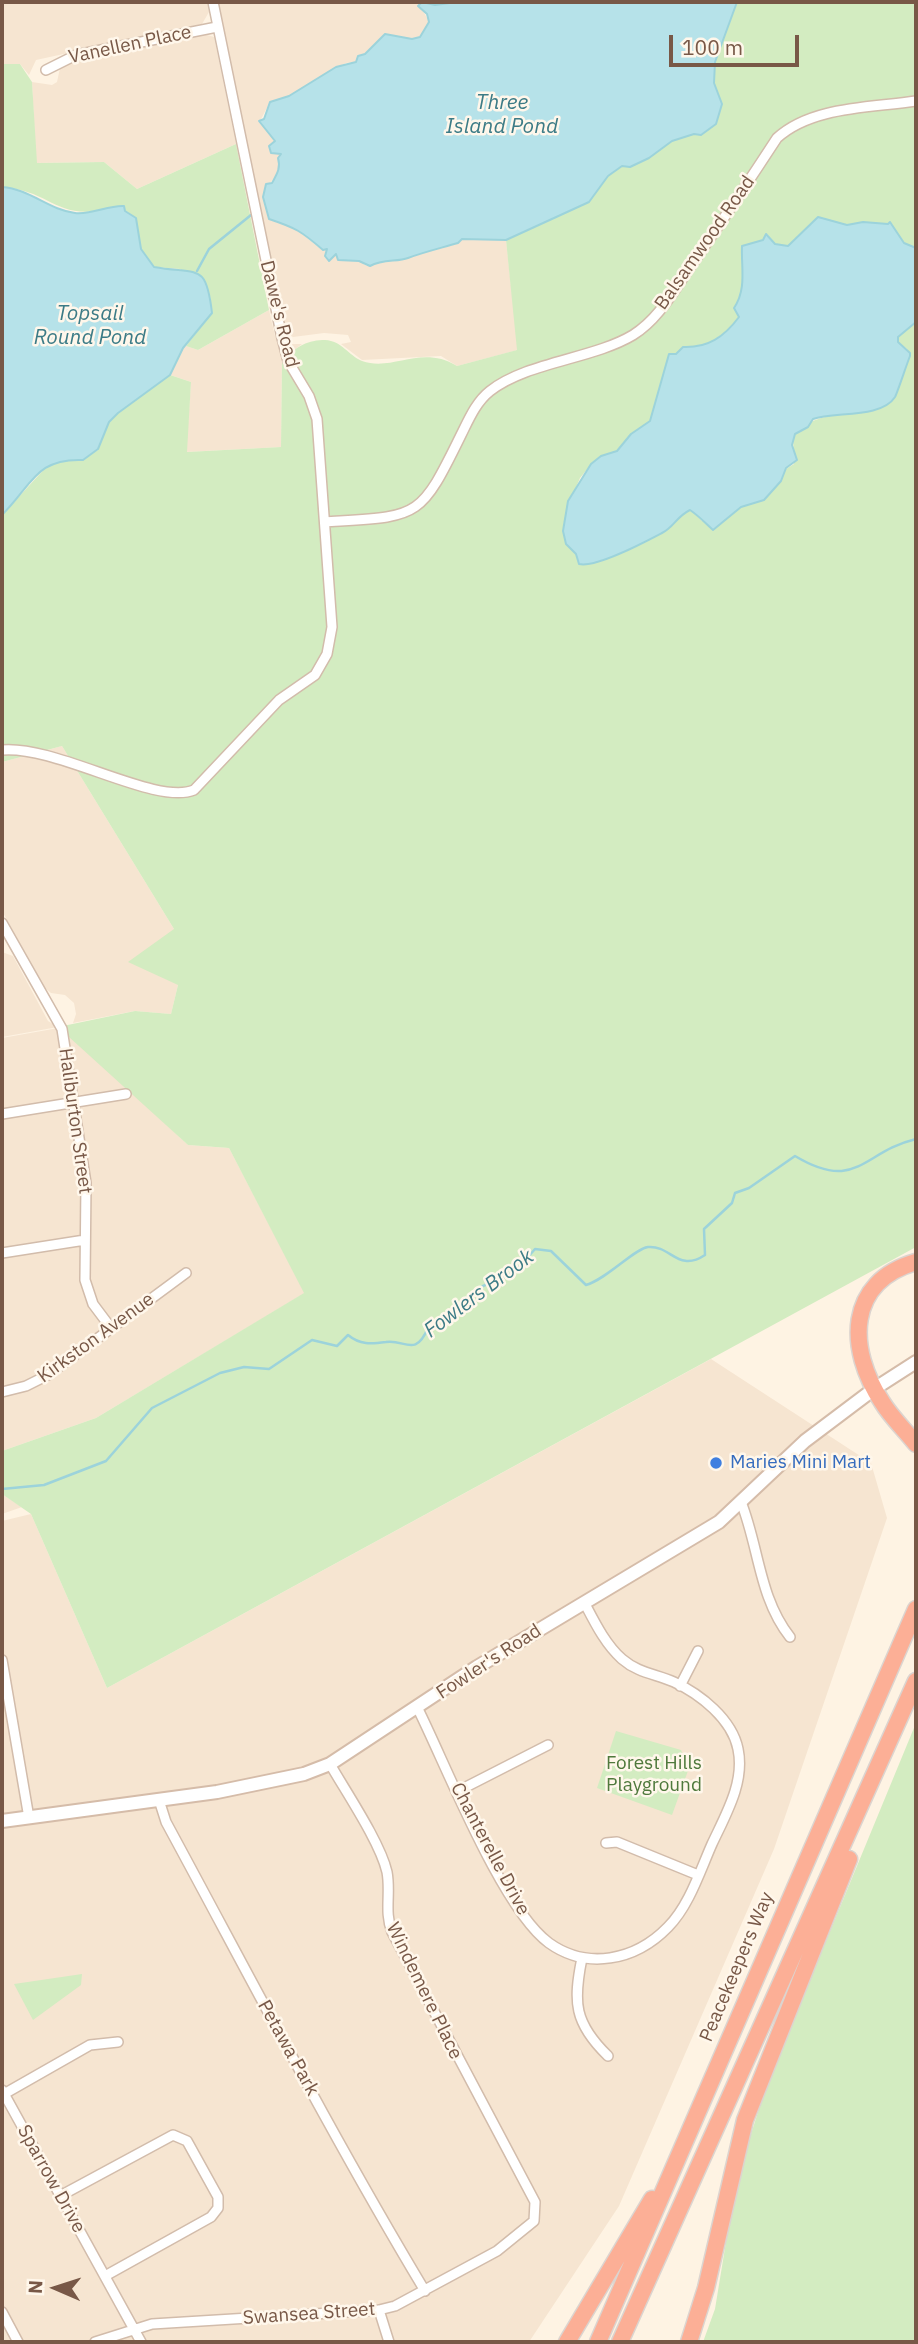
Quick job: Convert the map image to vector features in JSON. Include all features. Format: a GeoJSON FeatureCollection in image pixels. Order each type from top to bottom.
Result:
{"type":"FeatureCollection","features":[{"type":"Feature","properties":{"kind":"highway"},"geometry":{"type":"LineString","coordinates":[[916,1262],[886,1275],[873,1287],[862,1307],[859,1332],[861,1351],[874,1389],[916,1444]]}},
{"type":"Feature","properties":{"kind":"highway"},"geometry":{"type":"LineString","coordinates":[[867,1721],[916,1592]]}},
{"type":"Feature","properties":{"kind":"highway","name":"Peacekeepers Way"},"geometry":{"type":"LineString","coordinates":[[598,2342],[916,1609]]}},
{"type":"Feature","properties":{"kind":"highway"},"geometry":{"type":"LineString","coordinates":[[620,2342],[916,1681]]}},
{"type":"Feature","properties":{"kind":"highway"},"geometry":{"type":"LineString","coordinates":[[689,2342],[706,2288],[745,2120],[864,1819],[894,1731]]}},
{"type":"Feature","properties":{"kind":"highway"},"geometry":{"type":"LineString","coordinates":[[567,2342],[699,2114]]}},
{"type":"Feature","properties":{"kind":"street","name":"Dawe's Road"},"geometry":{"type":"LineString","coordinates":[[2,750],[36,752],[156,790],[183,795],[194,790],[279,701],[306,682],[322,665],[332,627],[315,407],[294,374],[282,338],[213,2]]}},
{"type":"Feature","properties":{"kind":"street","name":"Vanellen Place"},"geometry":{"type":"LineString","coordinates":[[46,70],[59,61],[76,55],[217,27]]}},
{"type":"Feature","properties":{"kind":"street","name":"Balsamwood Road"},"geometry":{"type":"LineString","coordinates":[[325,522],[387,518],[407,513],[432,490],[473,411],[487,393],[507,381],[620,341],[643,327],[674,290],[777,138],[794,125],[813,117],[916,101]]}},
{"type":"Feature","properties":{"kind":"street","name":"Haliburton Street"},"geometry":{"type":"LineString","coordinates":[[2,923],[62,1029],[86,1183],[86,1289],[111,1328]]}},
{"type":"Feature","properties":{"kind":"street"},"geometry":{"type":"LineString","coordinates":[[2,946],[11,941]]}},
{"type":"Feature","properties":{"kind":"street"},"geometry":{"type":"LineString","coordinates":[[2,1114],[126,1094]]}},
{"type":"Feature","properties":{"kind":"street"},"geometry":{"type":"LineString","coordinates":[[2,1253],[85,1240]]}},
{"type":"Feature","properties":{"kind":"street","name":"Kirkston Avenue"},"geometry":{"type":"LineString","coordinates":[[2,1392],[38,1381],[186,1273]]}},
{"type":"Feature","properties":{"kind":"street","name":"Fowler's Road"},"geometry":{"type":"LineString","coordinates":[[2,1822],[260,1784],[304,1774],[330,1764],[418,1709],[477,1667],[719,1522],[805,1441],[874,1389],[916,1362]]}},
{"type":"Feature","properties":{"kind":"street"},"geometry":{"type":"LineString","coordinates":[[741,1502],[754,1532],[775,1618],[790,1637]]}},
{"type":"Feature","properties":{"kind":"street","name":"Chanterelle Drive"},"geometry":{"type":"LineString","coordinates":[[418,1709],[496,1870],[524,1917],[547,1941],[572,1957],[605,1959],[638,1951],[669,1927],[698,1875],[740,1776],[738,1747],[723,1718],[680,1686],[644,1674],[621,1658],[584,1602]]}},
{"type":"Feature","properties":{"kind":"street"},"geometry":{"type":"LineString","coordinates":[[680,1686],[698,1651]]}},
{"type":"Feature","properties":{"kind":"street"},"geometry":{"type":"LineString","coordinates":[[2,1660],[29,1818]]}},
{"type":"Feature","properties":{"kind":"street"},"geometry":{"type":"LineString","coordinates":[[458,1791],[548,1745]]}},
{"type":"Feature","properties":{"kind":"street","name":"Windemere Place"},"geometry":{"type":"LineString","coordinates":[[330,1764],[384,1862],[388,1881],[387,1919],[392,1932],[535,2202],[536,2213]]}},
{"type":"Feature","properties":{"kind":"street","name":"Petawa Park"},"geometry":{"type":"LineString","coordinates":[[159,1800],[166,1822],[262,2003],[360,2182],[425,2291]]}},
{"type":"Feature","properties":{"kind":"street"},"geometry":{"type":"LineString","coordinates":[[606,1843],[617,1842],[698,1875]]}},
{"type":"Feature","properties":{"kind":"street"},"geometry":{"type":"LineString","coordinates":[[582,1958],[575,2006],[594,2042],[608,2056]]}},
{"type":"Feature","properties":{"kind":"street"},"geometry":{"type":"LineString","coordinates":[[3,2092],[90,2045],[118,2042]]}},
{"type":"Feature","properties":{"kind":"street","name":"Sparrow Drive"},"geometry":{"type":"LineString","coordinates":[[3,2092],[141,2342]]}},
{"type":"Feature","properties":{"kind":"street"},"geometry":{"type":"LineString","coordinates":[[60,2196],[169,2136],[184,2138],[199,2163],[218,2197],[219,2204],[214,2215],[105,2276]]}},
{"type":"Feature","properties":{"kind":"street","name":"Swansea Street"},"geometry":{"type":"LineString","coordinates":[[95,2342],[152,2324],[379,2310],[425,2291],[508,2243],[529,2227],[536,2213]]}},
{"type":"Feature","properties":{"kind":"street"},"geometry":{"type":"LineString","coordinates":[[379,2310],[389,2342]]}},
{"type":"Feature","properties":{"kind":"street"},"geometry":{"type":"LineString","coordinates":[[2,2312],[18,2342]]}},
{"type":"Feature","properties":{"kind":"shaded area"},"geometry":{"type":"Polygon","coordinates":[[[2,2],[207,2],[209,12],[202,24],[36,60],[29,75],[20,64],[2,64],[2,2]]]}},
{"type":"Feature","properties":{"kind":"shaded area"},"geometry":{"type":"Polygon","coordinates":[[[218,2],[422,2],[419,3],[429,22],[420,37],[412,39],[393,36],[377,42],[356,62],[346,63],[289,96],[270,102],[260,121],[282,153],[277,175],[265,188],[266,210],[273,220],[290,224],[322,250],[327,249],[332,256],[336,254],[338,260],[359,261],[367,266],[458,243],[463,239],[506,240],[518,350],[457,366],[441,356],[362,360],[341,344],[351,342],[348,335],[324,333],[293,337],[283,331],[218,2]]]}},
{"type":"Feature","properties":{"kind":"shaded area"},"geometry":{"type":"Polygon","coordinates":[[[204,34],[214,37],[236,144],[137,189],[104,162],[36,163],[32,82],[52,85],[57,82],[60,68],[77,59],[204,34]]]}},
{"type":"Feature","properties":{"kind":"shaded area"},"geometry":{"type":"Polygon","coordinates":[[[269,310],[275,336],[286,344],[302,344],[282,360],[281,447],[186,452],[191,382],[170,375],[183,348],[186,346],[198,350],[269,310]]]}},
{"type":"Feature","properties":{"kind":"shaded area"},"geometry":{"type":"Polygon","coordinates":[[[62,746],[174,929],[178,985],[171,1014],[135,1011],[73,1023],[76,1014],[74,1003],[65,995],[51,993],[45,988],[2,911],[2,762],[62,746]]]}},
{"type":"Feature","properties":{"kind":"shaded area"},"geometry":{"type":"Polygon","coordinates":[[[2,952],[13,956],[48,1021],[58,1027],[2,1037],[2,952]]]}},
{"type":"Feature","properties":{"kind":"shaded area"},"geometry":{"type":"Polygon","coordinates":[[[64,1027],[188,1145],[229,1148],[305,1293],[96,1418],[2,1451],[2,1038],[64,1027]]]}},
{"type":"Feature","properties":{"kind":"shaded area"},"geometry":{"type":"Polygon","coordinates":[[[711,1359],[871,1463],[887,1518],[774,1849],[619,2206],[529,2342],[2,2342],[2,1521],[31,1514],[107,1688],[711,1359]]]}},
{"type":"Feature","properties":{"kind":"shaded area"},"geometry":{"type":"Polygon","coordinates":[[[2,1494],[22,1507],[2,1514],[2,1494]]]}},
{"type":"Feature","properties":{"kind":"green space"},"geometry":{"type":"Polygon","coordinates":[[[737,2],[916,2],[916,248],[904,243],[888,224],[847,225],[819,218],[789,246],[775,244],[767,234],[763,240],[747,245],[742,255],[744,286],[736,306],[739,317],[725,332],[708,343],[689,351],[669,354],[650,421],[631,434],[617,451],[593,462],[580,478],[567,509],[565,541],[576,554],[579,564],[587,564],[610,558],[648,541],[691,510],[702,521],[723,522],[773,487],[786,469],[794,464],[793,437],[803,427],[826,417],[866,411],[891,401],[910,356],[907,349],[898,342],[898,337],[916,322],[916,1247],[107,1688],[31,1514],[2,1494],[2,1451],[96,1418],[304,1293],[229,1148],[188,1145],[58,1027],[135,1011],[171,1014],[178,985],[128,962],[174,929],[62,746],[2,762],[2,515],[50,463],[85,457],[98,450],[109,422],[170,375],[191,382],[187,452],[281,447],[282,360],[307,343],[331,341],[362,361],[374,363],[431,357],[457,366],[517,350],[506,240],[589,202],[608,176],[622,166],[649,158],[672,141],[694,134],[701,135],[716,124],[722,104],[714,83],[715,62],[737,2]]]}},
{"type":"Feature","properties":{"kind":"green space"},"geometry":{"type":"Polygon","coordinates":[[[2,64],[20,64],[32,82],[37,163],[104,162],[137,189],[236,144],[269,310],[198,350],[186,346],[212,313],[210,296],[180,269],[154,267],[141,249],[136,218],[119,206],[82,212],[57,205],[34,194],[2,187],[2,64]]]}},
{"type":"Feature","properties":{"kind":"green space"},"geometry":{"type":"Polygon","coordinates":[[[916,1723],[916,2342],[703,2342],[715,2309],[736,2181],[767,2084],[916,1723]]]}},
{"type":"Feature","properties":{"kind":"green space","name":"Forest Hills Playground"},"geometry":{"type":"Polygon","coordinates":[[[616,1731],[681,1750],[689,1768],[672,1815],[597,1788],[616,1731]]]}},
{"type":"Feature","properties":{"kind":"green space"},"geometry":{"type":"Polygon","coordinates":[[[82,1974],[81,1985],[33,2020],[14,1984],[82,1974]]]}},
{"type":"Feature","properties":{"kind":"water","name":"Three Island Pond"},"geometry":{"type":"Polygon","coordinates":[[[422,2],[435,5],[457,2],[737,2],[715,62],[714,83],[722,104],[716,124],[701,135],[694,134],[672,141],[649,158],[630,167],[622,166],[608,176],[589,202],[506,240],[462,239],[458,243],[408,258],[370,266],[359,261],[338,260],[336,254],[329,261],[325,256],[327,249],[323,250],[303,234],[269,219],[263,197],[266,184],[272,183],[277,174],[278,158],[281,154],[271,153],[269,146],[275,141],[259,121],[264,119],[270,102],[289,96],[336,67],[356,62],[358,56],[365,54],[385,34],[412,39],[420,37],[429,22],[427,14],[418,6],[422,2]]]}},
{"type":"Feature","properties":{"kind":"water","name":"Topsail Round Pond"},"geometry":{"type":"Polygon","coordinates":[[[2,187],[22,191],[57,208],[75,213],[124,206],[125,211],[136,218],[141,249],[154,267],[190,271],[203,278],[210,296],[212,313],[183,348],[170,375],[109,422],[98,449],[83,460],[55,463],[45,468],[2,515],[2,187]]]}},
{"type":"Feature","properties":{"kind":"water"},"geometry":{"type":"Polygon","coordinates":[[[818,217],[847,225],[890,222],[904,243],[916,248],[916,322],[898,337],[898,342],[910,356],[895,397],[879,409],[868,412],[813,419],[808,427],[795,434],[792,445],[797,460],[786,468],[781,481],[764,500],[741,507],[713,530],[690,510],[666,531],[632,548],[608,559],[579,564],[576,554],[566,544],[563,531],[568,501],[591,464],[601,456],[617,451],[631,434],[650,421],[669,354],[676,354],[683,347],[700,346],[715,340],[739,317],[734,308],[742,286],[742,246],[763,240],[766,234],[775,244],[788,246],[818,217]]]}},
{"type":"Feature","properties":{"kind":"waterway"},"geometry":{"type":"LineString","coordinates":[[197,271],[209,249],[251,215]]}},
{"type":"Feature","properties":{"kind":"waterway","name":"Fowlers Brook"},"geometry":{"type":"LineString","coordinates":[[2,1489],[44,1485],[106,1461],[152,1408],[220,1373],[244,1367],[269,1369],[312,1340],[337,1346],[348,1335],[366,1343],[393,1342],[414,1345],[428,1328],[483,1286],[514,1273],[535,1249],[551,1251],[586,1285],[648,1247],[663,1250],[681,1260],[696,1260],[705,1255],[704,1229],[732,1203],[735,1193],[749,1188],[795,1156],[832,1171],[846,1170],[916,1139]]}},
{"type":"Feature","properties":{"kind":"place","name":"Maries Mini Mart"},"geometry":{"type":"Point","coordinates":[716,1463]}}]}
